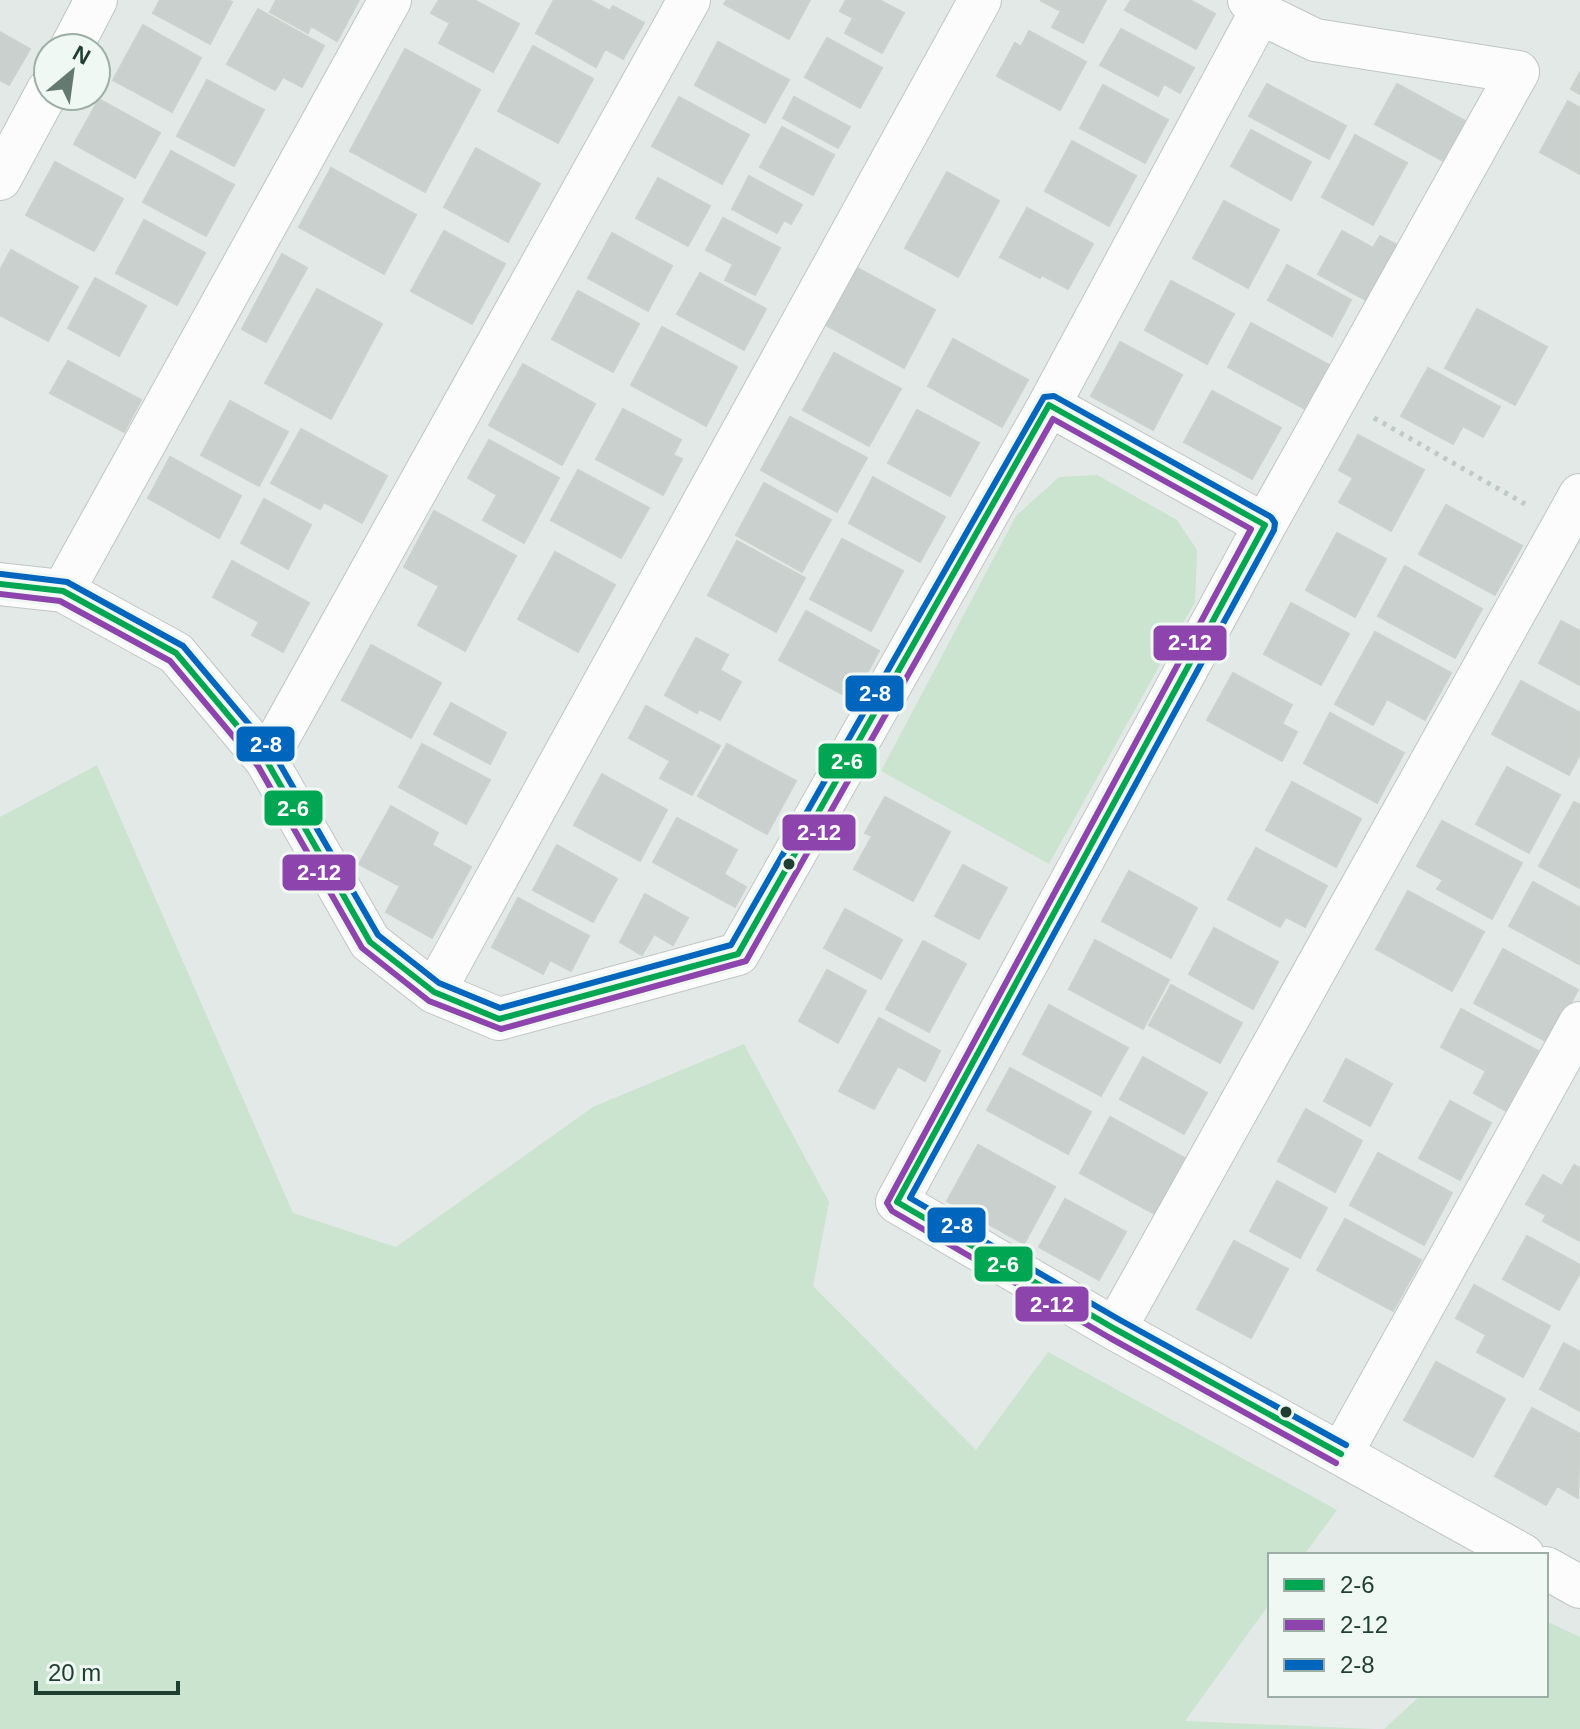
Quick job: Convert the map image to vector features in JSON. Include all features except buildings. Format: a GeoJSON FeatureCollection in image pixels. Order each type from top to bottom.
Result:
{"type":"FeatureCollection","features":[{"type":"Feature","properties":{"kind":"street"},"geometry":{"type":"LineString","coordinates":[[79,32],[96,0]]}},
{"type":"Feature","properties":{"kind":"street"},"geometry":{"type":"LineString","coordinates":[[63,591],[390,0]]}},
{"type":"Feature","properties":{"kind":"street"},"geometry":{"type":"LineString","coordinates":[[266,760],[689,0]]}},
{"type":"Feature","properties":{"kind":"street"},"geometry":{"type":"LineString","coordinates":[[434,992],[980,0]]}},
{"type":"Feature","properties":{"kind":"street"},"geometry":{"type":"LineString","coordinates":[[0,584],[63,591],[176,653],[266,760],[370,942],[434,992],[499,1019],[738,954],[1049,405],[1254,7],[1315,40],[1518,72],[1265,525],[897,1202],[1115,1329],[1519,1553]]}},
{"type":"Feature","properties":{"kind":"street"},"geometry":{"type":"LineString","coordinates":[[0,179],[36,112]]}},
{"type":"Feature","properties":{"kind":"street"},"geometry":{"type":"LineString","coordinates":[[1049,405],[1265,525]]}},
{"type":"Feature","properties":{"kind":"street"},"geometry":{"type":"LineString","coordinates":[[1115,1329],[1572,510]]}},
{"type":"Feature","properties":{"kind":"street"},"geometry":{"type":"LineString","coordinates":[[1341,1454],[1580,1023]]}},
{"type":"Feature","properties":{"kind":"path"},"geometry":{"type":"LineString","coordinates":[[1338,398],[1572,510]]}},
{"type":"Feature","properties":{"kind":"green space"},"geometry":{"type":"Polygon","coordinates":[[[1097,475],[1177,520],[1197,550],[1195,602],[1049,864],[881,771],[1016,516],[1059,477],[1097,475]]]}},
{"type":"Feature","properties":{"kind":"green space"},"geometry":{"type":"Polygon","coordinates":[[[97,765],[293,1213],[396,1247],[593,1107],[744,1044],[829,1202],[813,1286],[976,1450],[1048,1352],[1337,1510],[1305,1553],[1268,1553],[1268,1606],[1185,1721],[1375,1729],[0,1729],[0,817],[97,765]]]}},
{"type":"Feature","properties":{"kind":"green space"},"geometry":{"type":"Polygon","coordinates":[[[1548,1622],[1580,1637],[1580,1729],[1384,1729],[1419,1697],[1548,1697],[1548,1622]]]}},
{"type":"Feature","properties":{"kind":"transit line","name":"2-8"},"geometry":{"type":"LineString","coordinates":[[1,574],[67,582],[183,646],[274,754],[378,935],[439,983],[500,1008],[731,945],[1044,397],[1054,396],[1271,517],[1275,523],[1274,530],[910,1198],[1120,1320],[1346,1445]]}},
{"type":"Feature","properties":{"kind":"transit line","name":"2-6"},"geometry":{"type":"LineString","coordinates":[[0,584],[63,591],[176,653],[266,760],[370,942],[434,992],[499,1019],[738,954],[1049,405],[1265,525],[897,1202],[1115,1329],[1341,1454]]}},
{"type":"Feature","properties":{"kind":"transit line","name":"2-12"},"geometry":{"type":"LineString","coordinates":[[0,594],[60,601],[170,661],[258,766],[362,948],[429,1001],[501,1029],[746,961],[1053,419],[1251,529],[887,1203],[892,1211],[1110,1338],[1336,1463]]}}]}
